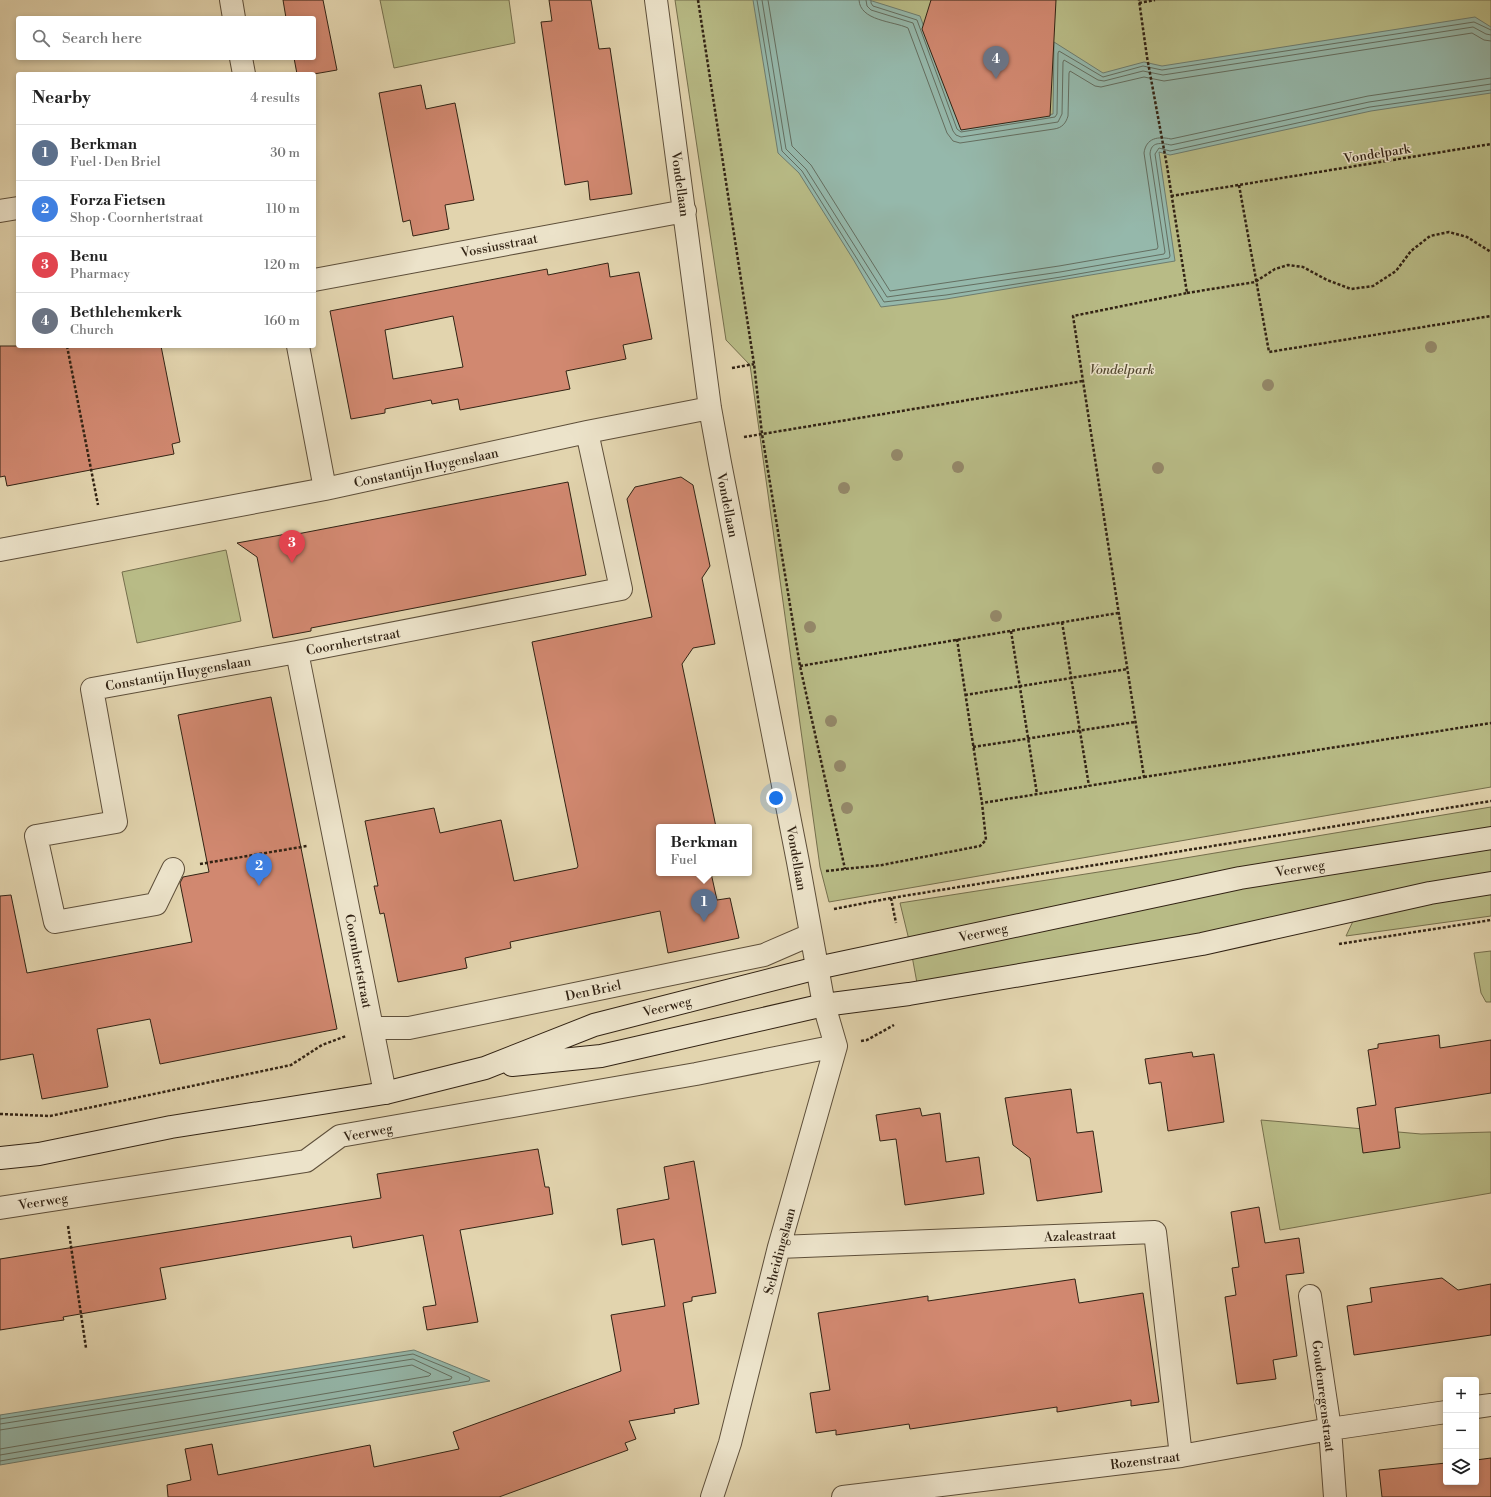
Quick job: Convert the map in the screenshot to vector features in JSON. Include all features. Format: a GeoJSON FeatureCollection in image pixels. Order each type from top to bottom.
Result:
{"type":"FeatureCollection","features":[{"type":"Feature","properties":{"kind":"street"},"geometry":{"type":"LineString","coordinates":[[231,0],[234,16]]}},
{"type":"Feature","properties":{"kind":"street","name":"Vondellaan"},"geometry":{"type":"LineString","coordinates":[[656,0],[710,408],[824,1005]]}},
{"type":"Feature","properties":{"kind":"street"},"geometry":{"type":"LineString","coordinates":[[241,60],[244,72]]}},
{"type":"Feature","properties":{"kind":"street"},"geometry":{"type":"LineString","coordinates":[[0,211],[16,208]]}},
{"type":"Feature","properties":{"kind":"street","name":"Vossiusstraat"},"geometry":{"type":"LineString","coordinates":[[316,280],[685,211]]}},
{"type":"Feature","properties":{"kind":"street"},"geometry":{"type":"LineString","coordinates":[[298,348],[325,489]]}},
{"type":"Feature","properties":{"kind":"street","name":"Constantijn Huygenslaan"},"geometry":{"type":"LineString","coordinates":[[0,550],[325,489],[587,432],[710,408]]}},
{"type":"Feature","properties":{"kind":"street","name":"Coornhertstraat"},"geometry":{"type":"LineString","coordinates":[[385,1093],[297,652],[621,590],[587,432]]}},
{"type":"Feature","properties":{"kind":"street","name":"Constantijn Huygenslaan"},"geometry":{"type":"LineString","coordinates":[[173,869],[156,904],[55,922],[36,836],[116,822],[92,689],[297,652]]}},
{"type":"Feature","properties":{"kind":"street","name":"Veerweg"},"geometry":{"type":"LineString","coordinates":[[0,1158],[39,1154],[171,1127],[385,1093],[485,1068],[594,1025],[817,968],[1240,878],[1491,838]]}},
{"type":"Feature","properties":{"kind":"street","name":"Veerweg"},"geometry":{"type":"LineString","coordinates":[[485,1068],[601,1056],[824,1005],[909,994],[1202,944],[1430,893],[1491,883]]}},
{"type":"Feature","properties":{"kind":"street","name":"Den Briel"},"geometry":{"type":"LineString","coordinates":[[372,1028],[409,1028],[764,955],[810,934]]}},
{"type":"Feature","properties":{"kind":"street"},"geometry":{"type":"LineString","coordinates":[[824,1005],[836,1046]]}},
{"type":"Feature","properties":{"kind":"street","name":"Veerweg"},"geometry":{"type":"LineString","coordinates":[[0,1208],[306,1161],[340,1136],[696,1074],[836,1046]]}},
{"type":"Feature","properties":{"kind":"street","name":"Scheidingslaan"},"geometry":{"type":"LineString","coordinates":[[712,1497],[730,1443],[780,1247],[836,1046]]}},
{"type":"Feature","properties":{"kind":"street","name":"Azaleastraat"},"geometry":{"type":"LineString","coordinates":[[780,1247],[1155,1232],[1181,1456]]}},
{"type":"Feature","properties":{"kind":"street","name":"Goudenregenstraat"},"geometry":{"type":"LineString","coordinates":[[1310,1296],[1330,1428],[1335,1497]]}},
{"type":"Feature","properties":{"kind":"street"},"geometry":{"type":"LineString","coordinates":[[1479,1407],[1491,1405]]}},
{"type":"Feature","properties":{"kind":"street","name":"Rozenstraat"},"geometry":{"type":"LineString","coordinates":[[843,1497],[1181,1456],[1330,1428],[1443,1412]]}},
{"type":"Feature","properties":{"kind":"path"},"geometry":{"type":"LineString","coordinates":[[698,0],[754,364],[762,434],[800,666],[844,869]]}},
{"type":"Feature","properties":{"kind":"path"},"geometry":{"type":"LineString","coordinates":[[1155,0],[1139,1],[1187,293]]}},
{"type":"Feature","properties":{"kind":"path","name":"Vondelpark"},"geometry":{"type":"LineString","coordinates":[[1171,196],[1491,144]]}},
{"type":"Feature","properties":{"kind":"path"},"geometry":{"type":"LineString","coordinates":[[1239,185],[1255,282],[1269,352],[1491,316]]}},
{"type":"Feature","properties":{"kind":"path"},"geometry":{"type":"LineString","coordinates":[[1144,777],[1073,316],[1187,293],[1255,282],[1275,269],[1288,265],[1303,267],[1327,280],[1351,289],[1373,286],[1396,271],[1411,251],[1430,236],[1449,232],[1467,237],[1491,252]]}},
{"type":"Feature","properties":{"kind":"path"},"geometry":{"type":"LineString","coordinates":[[67,348],[103,531]]}},
{"type":"Feature","properties":{"kind":"path"},"geometry":{"type":"LineString","coordinates":[[717,442],[1083,380]]}},
{"type":"Feature","properties":{"kind":"path"},"geometry":{"type":"LineString","coordinates":[[800,666],[1118,613]]}},
{"type":"Feature","properties":{"kind":"path"},"geometry":{"type":"LineString","coordinates":[[1062,622],[1089,786]]}},
{"type":"Feature","properties":{"kind":"path"},"geometry":{"type":"LineString","coordinates":[[1011,630],[1037,794]]}},
{"type":"Feature","properties":{"kind":"path"},"geometry":{"type":"LineString","coordinates":[[800,875],[882,865],[980,846],[986,840],[982,803],[957,639]]}},
{"type":"Feature","properties":{"kind":"path"},"geometry":{"type":"LineString","coordinates":[[965,695],[1127,669]]}},
{"type":"Feature","properties":{"kind":"path"},"geometry":{"type":"LineString","coordinates":[[973,747],[1135,722]]}},
{"type":"Feature","properties":{"kind":"path"},"geometry":{"type":"LineString","coordinates":[[982,803],[1491,722]]}},
{"type":"Feature","properties":{"kind":"path"},"geometry":{"type":"LineString","coordinates":[[810,934],[833,909],[884,899],[1491,801]]}},
{"type":"Feature","properties":{"kind":"path"},"geometry":{"type":"LineString","coordinates":[[173,869],[335,841]]}},
{"type":"Feature","properties":{"kind":"path"},"geometry":{"type":"LineString","coordinates":[[0,1114],[50,1116],[291,1065],[322,1045],[352,1033],[372,1028]]}},
{"type":"Feature","properties":{"kind":"path"},"geometry":{"type":"LineString","coordinates":[[64,1198],[86,1348]]}},
{"type":"Feature","properties":{"kind":"green space"},"geometry":{"type":"Polygon","coordinates":[[[380,0],[509,0],[515,43],[394,68],[380,0]]]}},
{"type":"Feature","properties":{"kind":"green space","name":"Vondelpark"},"geometry":{"type":"Polygon","coordinates":[[[675,0],[1491,0],[1491,787],[829,902],[820,867],[750,365],[726,340],[675,0]]]}},
{"type":"Feature","properties":{"kind":"green space"},"geometry":{"type":"Polygon","coordinates":[[[226,550],[241,621],[137,643],[122,572],[226,550]]]}},
{"type":"Feature","properties":{"kind":"green space"},"geometry":{"type":"Polygon","coordinates":[[[1491,807],[1491,829],[909,940],[900,903],[1137,866],[1491,807]]]}},
{"type":"Feature","properties":{"kind":"green space"},"geometry":{"type":"Polygon","coordinates":[[[1491,847],[1491,874],[1190,937],[917,983],[912,956],[1212,892],[1491,847]]]}},
{"type":"Feature","properties":{"kind":"green space"},"geometry":{"type":"Polygon","coordinates":[[[1491,890],[1491,916],[1346,936],[1354,919],[1491,890]]]}},
{"type":"Feature","properties":{"kind":"green space"},"geometry":{"type":"Polygon","coordinates":[[[1491,951],[1491,1002],[1486,1002],[1481,993],[1474,953],[1491,951]]]}},
{"type":"Feature","properties":{"kind":"green space"},"geometry":{"type":"Polygon","coordinates":[[[1261,1120],[1421,1134],[1491,1132],[1491,1193],[1280,1230],[1261,1120]]]}},
{"type":"Feature","properties":{"kind":"water"},"geometry":{"type":"Polygon","coordinates":[[[753,0],[869,0],[920,16],[961,128],[1053,114],[1054,42],[1103,73],[1144,62],[1162,66],[1475,17],[1491,27],[1491,93],[1371,111],[1170,155],[1159,152],[1175,261],[946,299],[881,307],[799,173],[778,153],[753,0]]]}},
{"type":"Feature","properties":{"kind":"water"},"geometry":{"type":"Polygon","coordinates":[[[414,1350],[490,1381],[0,1465],[0,1415],[414,1350]]]}},
{"type":"Feature","properties":{"kind":"building"},"geometry":{"type":"Polygon","coordinates":[[[283,0],[323,0],[337,70],[316,74],[316,72],[297,72],[294,60],[316,60],[316,16],[286,16],[283,0]]]}},
{"type":"Feature","properties":{"kind":"building"},"geometry":{"type":"Polygon","coordinates":[[[549,0],[591,0],[599,49],[610,48],[632,194],[590,200],[588,181],[565,185],[541,22],[552,21],[549,0]]]}},
{"type":"Feature","properties":{"kind":"building"},"geometry":{"type":"Polygon","coordinates":[[[931,0],[1056,0],[1050,116],[961,130],[922,29],[931,0]]]}},
{"type":"Feature","properties":{"kind":"building"},"geometry":{"type":"Polygon","coordinates":[[[421,85],[426,109],[455,103],[474,200],[445,205],[449,229],[413,236],[410,220],[403,222],[379,93],[421,85]]]}},
{"type":"Feature","properties":{"kind":"building"},"geometry":{"type":"Polygon","coordinates":[[[608,263],[610,277],[639,272],[652,339],[623,345],[626,359],[566,371],[570,389],[460,410],[458,399],[432,404],[431,400],[385,409],[385,413],[351,419],[330,311],[547,269],[548,275],[608,263]],[[453,316],[385,330],[393,379],[463,367],[453,316]]]}},
{"type":"Feature","properties":{"kind":"building"},"geometry":{"type":"Polygon","coordinates":[[[0,346],[16,346],[16,348],[161,348],[180,442],[172,444],[174,454],[7,486],[5,476],[0,477],[0,346]]]}},
{"type":"Feature","properties":{"kind":"building"},"geometry":{"type":"Polygon","coordinates":[[[681,477],[693,485],[710,566],[702,578],[715,644],[693,648],[682,664],[715,824],[656,824],[656,876],[712,876],[717,900],[730,898],[739,938],[668,953],[660,911],[510,942],[511,948],[465,958],[467,968],[398,982],[384,913],[380,914],[374,886],[378,886],[365,821],[434,808],[440,833],[501,820],[514,881],[577,868],[578,866],[532,642],[652,617],[627,499],[635,487],[681,477]]]}},
{"type":"Feature","properties":{"kind":"building"},"geometry":{"type":"Polygon","coordinates":[[[568,482],[586,575],[311,628],[311,631],[273,638],[257,557],[237,543],[292,533],[292,535],[568,482]]]}},
{"type":"Feature","properties":{"kind":"building"},"geometry":{"type":"Polygon","coordinates":[[[271,697],[337,1029],[160,1064],[150,1019],[97,1029],[108,1087],[42,1099],[33,1054],[0,1060],[0,896],[11,895],[27,973],[192,942],[180,883],[183,877],[209,872],[178,715],[271,697]]]}},
{"type":"Feature","properties":{"kind":"building"},"geometry":{"type":"Polygon","coordinates":[[[1439,1035],[1440,1048],[1491,1040],[1491,1093],[1395,1108],[1400,1148],[1363,1153],[1357,1108],[1376,1105],[1368,1050],[1378,1048],[1378,1044],[1439,1035]]]}},
{"type":"Feature","properties":{"kind":"building"},"geometry":{"type":"Polygon","coordinates":[[[1192,1052],[1193,1057],[1214,1054],[1224,1122],[1168,1131],[1161,1082],[1149,1084],[1145,1059],[1192,1052]]]}},
{"type":"Feature","properties":{"kind":"building"},"geometry":{"type":"Polygon","coordinates":[[[1071,1089],[1077,1133],[1093,1131],[1102,1192],[1037,1201],[1030,1158],[1013,1145],[1005,1098],[1071,1089]]]}},
{"type":"Feature","properties":{"kind":"building"},"geometry":{"type":"Polygon","coordinates":[[[920,1108],[922,1116],[940,1113],[946,1162],[979,1157],[984,1194],[905,1205],[896,1139],[880,1141],[876,1115],[920,1108]]]}},
{"type":"Feature","properties":{"kind":"building"},"geometry":{"type":"Polygon","coordinates":[[[538,1149],[545,1187],[549,1187],[553,1214],[460,1230],[478,1322],[427,1330],[423,1307],[436,1305],[423,1235],[353,1248],[351,1236],[160,1268],[166,1299],[63,1317],[64,1320],[0,1330],[0,1259],[381,1198],[377,1174],[538,1149]]]}},
{"type":"Feature","properties":{"kind":"building"},"geometry":{"type":"Polygon","coordinates":[[[694,1161],[716,1293],[692,1297],[692,1301],[683,1303],[699,1404],[674,1409],[675,1413],[629,1421],[636,1439],[625,1443],[628,1450],[499,1497],[168,1497],[167,1485],[191,1480],[185,1449],[212,1444],[218,1475],[370,1445],[374,1467],[459,1449],[453,1432],[621,1371],[611,1315],[665,1306],[654,1239],[622,1245],[617,1209],[669,1199],[664,1167],[694,1161]]]}},
{"type":"Feature","properties":{"kind":"building"},"geometry":{"type":"Polygon","coordinates":[[[1259,1207],[1265,1243],[1299,1238],[1304,1273],[1286,1275],[1297,1356],[1273,1360],[1276,1379],[1237,1384],[1225,1297],[1236,1295],[1232,1268],[1239,1267],[1231,1212],[1259,1207]]]}},
{"type":"Feature","properties":{"kind":"building"},"geometry":{"type":"Polygon","coordinates":[[[1442,1278],[1458,1290],[1491,1284],[1491,1335],[1354,1355],[1347,1306],[1372,1302],[1370,1288],[1442,1278]]]}},
{"type":"Feature","properties":{"kind":"building"},"geometry":{"type":"Polygon","coordinates":[[[1075,1279],[1079,1303],[1143,1293],[1159,1402],[1131,1406],[1131,1400],[1057,1412],[1057,1407],[910,1429],[909,1424],[836,1435],[836,1430],[816,1433],[810,1393],[830,1390],[818,1313],[928,1296],[928,1301],[1075,1279]]]}},
{"type":"Feature","properties":{"kind":"building"},"geometry":{"type":"Polygon","coordinates":[[[1491,1458],[1491,1497],[1382,1497],[1379,1470],[1443,1463],[1443,1485],[1479,1485],[1479,1460],[1491,1458]]]}},
{"type":"Feature","properties":{"kind":"place","name":"Bethlehemkerk"},"geometry":{"type":"Point","coordinates":[996,79]}},
{"type":"Feature","properties":{"kind":"place","name":"Benu"},"geometry":{"type":"Point","coordinates":[292,563]}},
{"type":"Feature","properties":{"kind":"place","name":"Forza Fietsen"},"geometry":{"type":"Point","coordinates":[259,886]}},
{"type":"Feature","properties":{"kind":"place","name":"Berkman"},"geometry":{"type":"Point","coordinates":[704,922]}}]}
